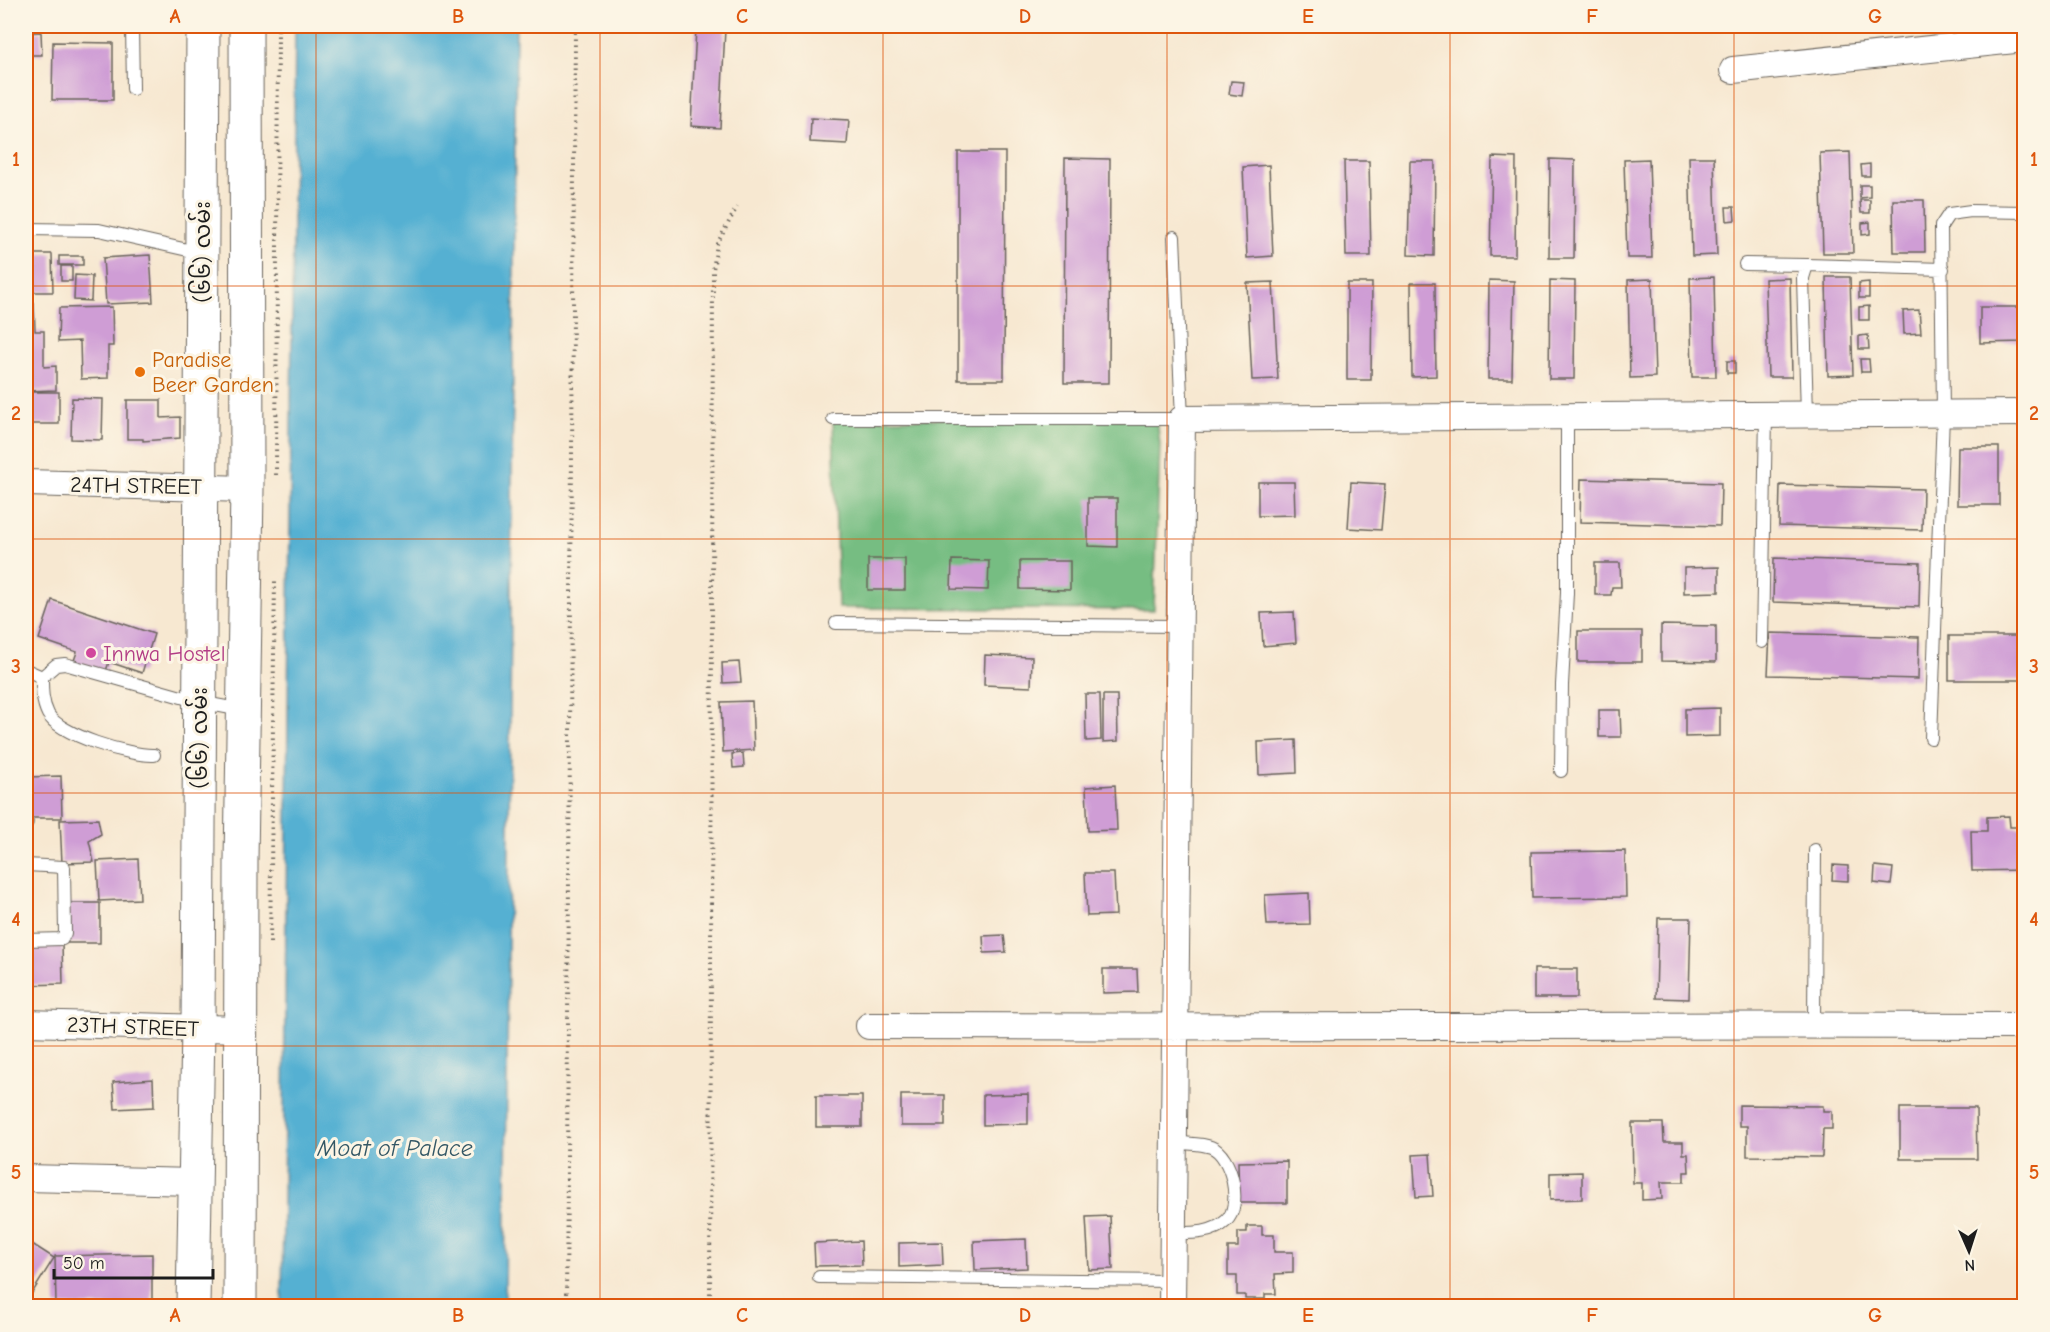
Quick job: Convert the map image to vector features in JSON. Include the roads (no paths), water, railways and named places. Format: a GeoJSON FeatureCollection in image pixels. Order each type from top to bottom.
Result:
{"type":"FeatureCollection","features":[{"type":"Feature","properties":{"kind":"main road","name":"(၆၆) လမ်း"},"geometry":{"type":"LineString","coordinates":[[193,1306],[198,1028],[203,26]]}},
{"type":"Feature","properties":{"kind":"main road","name":"(၆၆) လမ်း"},"geometry":{"type":"LineString","coordinates":[[240,1306],[247,489],[246,26]]}},
{"type":"Feature","properties":{"kind":"street"},"geometry":{"type":"LineString","coordinates":[[1733,70],[2025,39]]}},
{"type":"Feature","properties":{"kind":"street"},"geometry":{"type":"LineString","coordinates":[[1172,1298],[1182,419],[2025,413]]}},
{"type":"Feature","properties":{"kind":"street","name":"24TH STREET"},"geometry":{"type":"LineString","coordinates":[[26,483],[247,489]]}},
{"type":"Feature","properties":{"kind":"street","name":"23TH STREET"},"geometry":{"type":"LineString","coordinates":[[26,1023],[241,1029]]}},
{"type":"Feature","properties":{"kind":"street"},"geometry":{"type":"LineString","coordinates":[[869,1026],[1175,1028],[1362,1024],[2025,1026]]}},
{"type":"Feature","properties":{"kind":"street"},"geometry":{"type":"LineString","coordinates":[[26,1178],[195,1182]]}},
{"type":"Feature","properties":{"kind":"lane"},"geometry":{"type":"LineString","coordinates":[[132,26],[133,89]]}},
{"type":"Feature","properties":{"kind":"lane"},"geometry":{"type":"LineString","coordinates":[[1930,738],[1943,415],[1941,226],[1949,214],[1971,211],[2025,212]]}},
{"type":"Feature","properties":{"kind":"lane"},"geometry":{"type":"LineString","coordinates":[[26,229],[99,230],[202,254]]}},
{"type":"Feature","properties":{"kind":"lane"},"geometry":{"type":"LineString","coordinates":[[833,419],[1182,419],[1174,237]]}},
{"type":"Feature","properties":{"kind":"lane"},"geometry":{"type":"LineString","coordinates":[[1745,264],[1943,269]]}},
{"type":"Feature","properties":{"kind":"lane"},"geometry":{"type":"LineString","coordinates":[[1807,265],[1803,278],[1807,414]]}},
{"type":"Feature","properties":{"kind":"lane"},"geometry":{"type":"LineString","coordinates":[[1762,642],[1766,414]]}},
{"type":"Feature","properties":{"kind":"lane"},"geometry":{"type":"LineString","coordinates":[[1561,771],[1562,685],[1567,593],[1567,416]]}},
{"type":"Feature","properties":{"kind":"lane"},"geometry":{"type":"LineString","coordinates":[[836,622],[1179,626]]}},
{"type":"Feature","properties":{"kind":"lane"},"geometry":{"type":"LineString","coordinates":[[154,755],[118,750],[64,728],[48,716],[42,697],[42,677],[56,665],[65,664],[199,702],[245,711]]}},
{"type":"Feature","properties":{"kind":"lane"},"geometry":{"type":"LineString","coordinates":[[26,670],[42,677]]}},
{"type":"Feature","properties":{"kind":"lane"},"geometry":{"type":"LineString","coordinates":[[1814,1025],[1815,850]]}},
{"type":"Feature","properties":{"kind":"lane"},"geometry":{"type":"LineString","coordinates":[[26,866],[64,867],[65,933],[62,939],[26,940]]}},
{"type":"Feature","properties":{"kind":"lane"},"geometry":{"type":"LineString","coordinates":[[1173,1233],[1201,1232],[1227,1221],[1233,1212],[1231,1177],[1223,1156],[1211,1147],[1174,1142]]}},
{"type":"Feature","properties":{"kind":"lane"},"geometry":{"type":"LineString","coordinates":[[819,1277],[1172,1298],[1195,1306]]}},
{"type":"Feature","properties":{"kind":"water","name":"Moat of Palace"},"geometry":{"type":"Polygon","coordinates":[[[295,26],[516,26],[505,1306],[282,1306],[295,26]]]}},
{"type":"Feature","properties":{"kind":"place","name":"Paradise Beer Garden"},"geometry":{"type":"Point","coordinates":[140,372]}},
{"type":"Feature","properties":{"kind":"place","name":"Innwa Hostel"},"geometry":{"type":"Point","coordinates":[91,653]}}]}
